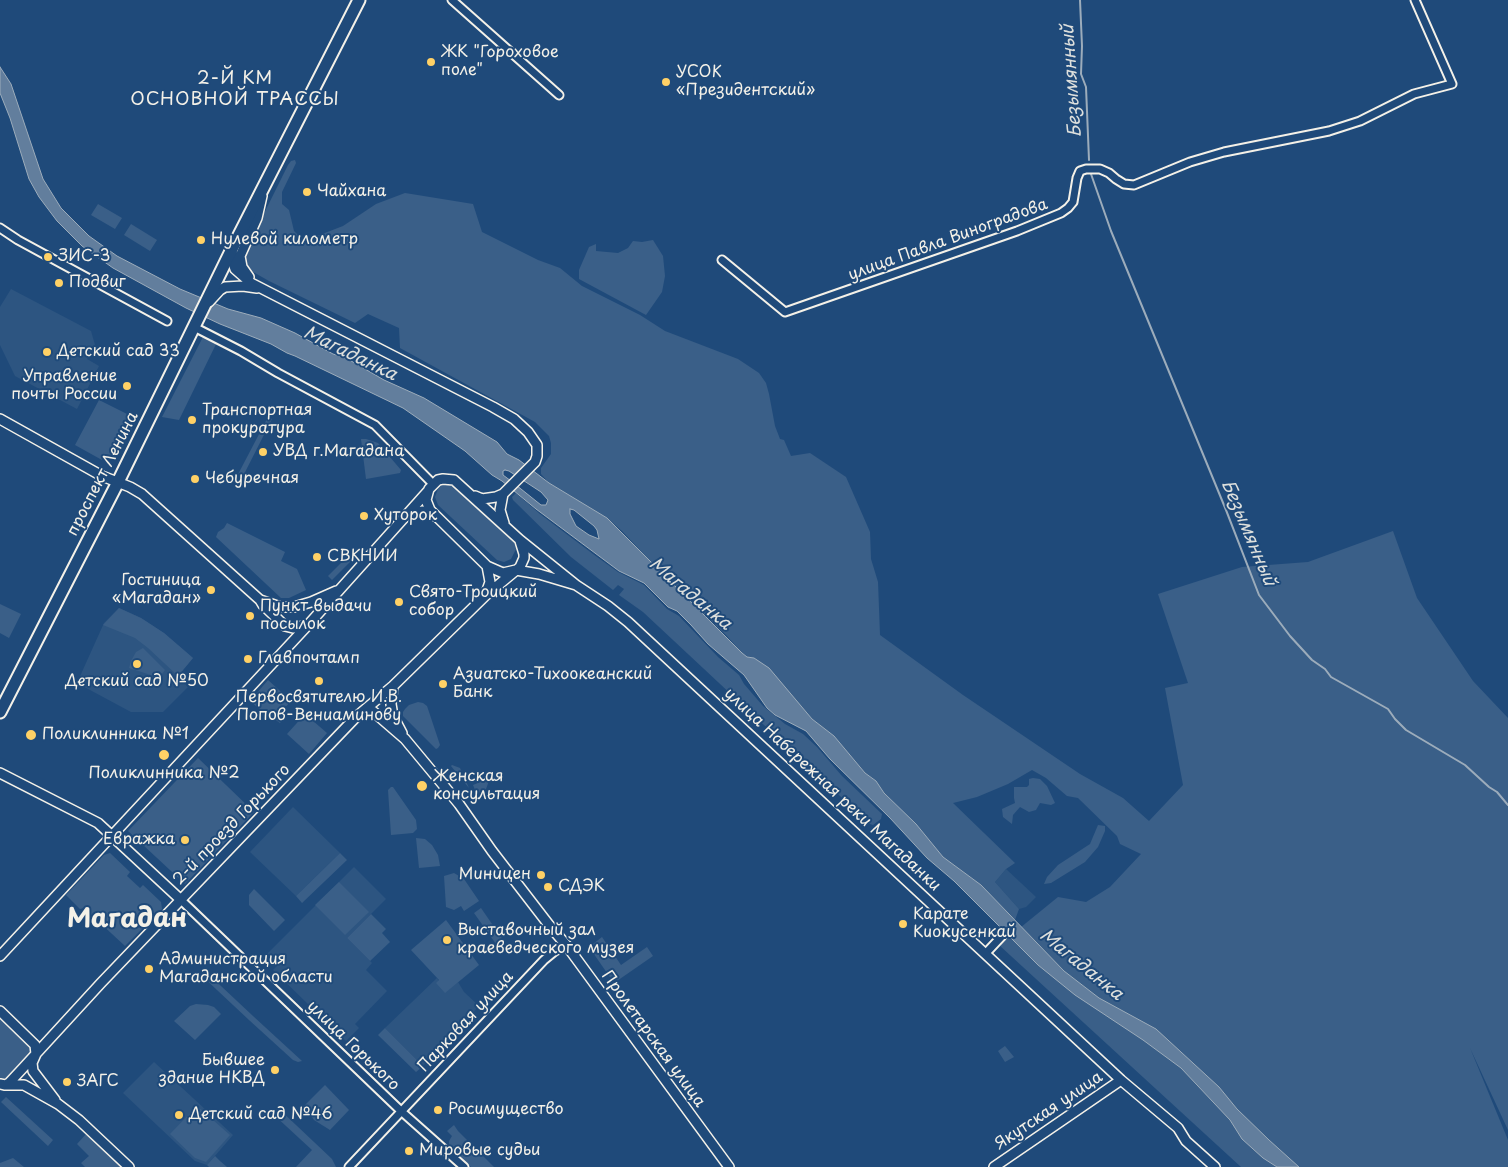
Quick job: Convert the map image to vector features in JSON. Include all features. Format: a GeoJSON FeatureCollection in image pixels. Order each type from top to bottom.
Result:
{"type":"FeatureCollection","features":[{"type":"Feature","properties":{"kind":"main road","name":"проспект Ленина"},"geometry":{"type":"LineString","coordinates":[[0,712],[118,482],[204,307],[216,290],[232,249],[359,0]]}},
{"type":"Feature","properties":{"kind":"street"},"geometry":{"type":"LineString","coordinates":[[452,0],[560,95]]}},
{"type":"Feature","properties":{"kind":"street","name":"улица Павла Виноградова"},"geometry":{"type":"LineString","coordinates":[[722,260],[785,312],[1017,231],[1061,213],[1073,202],[1077,178],[1080,171],[1086,169],[1100,169],[1110,172],[1124,184],[1134,185],[1207,157],[1329,131],[1360,121],[1414,94],[1452,84],[1415,0]]}},
{"type":"Feature","properties":{"kind":"street"},"geometry":{"type":"LineString","coordinates":[[266,183],[257,218],[241,252],[240,259],[247,275],[267,290]]}},
{"type":"Feature","properties":{"kind":"street"},"geometry":{"type":"LineString","coordinates":[[0,228],[18,240],[167,321]]}},
{"type":"Feature","properties":{"kind":"street"},"geometry":{"type":"LineString","coordinates":[[232,249],[233,263],[238,272],[250,283],[492,406],[514,419],[528,432],[535,441],[537,453],[534,462],[504,494],[496,498],[482,499],[472,495]]}},
{"type":"Feature","properties":{"kind":"street"},"geometry":{"type":"LineString","coordinates":[[216,290],[228,286],[243,286],[267,290]]}},
{"type":"Feature","properties":{"kind":"street"},"geometry":{"type":"LineString","coordinates":[[195,325],[278,373],[376,425],[431,486]]}},
{"type":"Feature","properties":{"kind":"street"},"geometry":{"type":"LineString","coordinates":[[0,419],[102,476],[130,487],[148,500],[260,600],[285,626],[290,636],[288,645]]}},
{"type":"Feature","properties":{"kind":"street","name":"улица Набережная реки Магаданки"},"geometry":{"type":"LineString","coordinates":[[431,486],[443,478],[450,478],[462,486],[520,540],[576,585],[608,606],[650,642],[1121,1080],[1178,1128],[1186,1141],[1215,1167]]}},
{"type":"Feature","properties":{"kind":"street"},"geometry":{"type":"LineString","coordinates":[[0,956],[308,625],[431,486]]}},
{"type":"Feature","properties":{"kind":"street"},"geometry":{"type":"LineString","coordinates":[[431,486],[426,500],[430,510],[487,566],[490,582],[485,596]]}},
{"type":"Feature","properties":{"kind":"street"},"geometry":{"type":"LineString","coordinates":[[504,494],[500,504],[500,514],[511,532]]}},
{"type":"Feature","properties":{"kind":"street"},"geometry":{"type":"LineString","coordinates":[[407,515],[422,511],[435,516]]}},
{"type":"Feature","properties":{"kind":"street"},"geometry":{"type":"LineString","coordinates":[[393,686],[485,596],[516,570],[524,558],[520,540]]}},
{"type":"Feature","properties":{"kind":"street","name":"улица Набережная реки Магаданки"},"geometry":{"type":"LineString","coordinates":[[487,566],[503,573],[516,570],[576,585]]}},
{"type":"Feature","properties":{"kind":"street"},"geometry":{"type":"LineString","coordinates":[[260,600],[280,607],[294,607],[338,590]]}},
{"type":"Feature","properties":{"kind":"street"},"geometry":{"type":"LineString","coordinates":[[285,626],[293,628],[308,625]]}},
{"type":"Feature","properties":{"kind":"street","name":"2-й проезд Горького"},"geometry":{"type":"LineString","coordinates":[[2,1085],[36,1054],[101,983],[350,723],[393,686]]}},
{"type":"Feature","properties":{"kind":"street","name":"Пролетарская улица"},"geometry":{"type":"LineString","coordinates":[[393,686],[391,704],[393,716],[405,739]]}},
{"type":"Feature","properties":{"kind":"street","name":"Пролетарская улица"},"geometry":{"type":"LineString","coordinates":[[368,707],[405,739],[459,804],[519,887],[567,946],[729,1167]]}},
{"type":"Feature","properties":{"kind":"street"},"geometry":{"type":"LineString","coordinates":[[0,773],[94,821],[112,835],[181,900]]}},
{"type":"Feature","properties":{"kind":"street","name":"улица Горького"},"geometry":{"type":"LineString","coordinates":[[181,900],[401,1111],[464,1167]]}},
{"type":"Feature","properties":{"kind":"street"},"geometry":{"type":"LineString","coordinates":[[986,954],[1002,936]]}},
{"type":"Feature","properties":{"kind":"street","name":"Парковая улица"},"geometry":{"type":"LineString","coordinates":[[349,1167],[544,960],[555,951],[567,946]]}},
{"type":"Feature","properties":{"kind":"street"},"geometry":{"type":"LineString","coordinates":[[0,1011],[36,1047],[36,1054],[32,1063],[33,1071],[58,1104]]}},
{"type":"Feature","properties":{"kind":"street","name":"Якутская улица"},"geometry":{"type":"LineString","coordinates":[[994,1167],[1121,1080]]}},
{"type":"Feature","properties":{"kind":"street"},"geometry":{"type":"LineString","coordinates":[[2,1085],[24,1086],[58,1104],[79,1120],[129,1167]]}},
{"type":"Feature","properties":{"kind":"shaded area"},"geometry":{"type":"Polygon","coordinates":[[[0,67],[11,84],[43,179],[61,208],[89,236],[117,256],[180,289],[228,309],[261,318],[295,333],[333,354],[346,358],[384,380],[424,398],[497,442],[507,454],[519,460],[549,483],[607,518],[742,653],[769,668],[812,719],[834,736],[865,773],[876,781],[884,793],[916,824],[943,857],[981,885],[1064,971],[1099,998],[1156,1029],[1219,1087],[1237,1109],[1299,1167],[1277,1167],[1263,1158],[1242,1139],[1230,1120],[1181,1068],[1143,1040],[1075,995],[1038,965],[954,881],[927,858],[890,818],[830,759],[806,731],[775,715],[767,708],[744,675],[708,644],[677,611],[668,607],[644,583],[619,571],[492,475],[465,451],[403,408],[271,344],[186,308],[113,268],[82,246],[57,221],[39,197],[29,179],[0,93],[0,67]],[[505,470],[503,475],[541,505],[546,505],[548,500],[541,492],[505,470]],[[570,509],[570,514],[576,526],[599,539],[594,526],[570,509]]]}},
{"type":"Feature","properties":{"kind":"shaded area"},"geometry":{"type":"Polygon","coordinates":[[[295,160],[296,163],[282,192],[282,204],[289,210],[294,231],[304,241],[343,226],[376,204],[405,193],[473,204],[482,232],[538,260],[560,268],[582,286],[640,315],[665,331],[738,359],[759,373],[766,383],[775,426],[780,439],[784,440],[791,456],[810,453],[846,477],[870,532],[871,559],[878,582],[880,635],[963,695],[1080,774],[1123,798],[1149,821],[1183,785],[1165,688],[1188,683],[1158,594],[1242,567],[1308,562],[1393,531],[1417,598],[1473,681],[1508,718],[1508,1130],[1470,1048],[1508,1140],[1508,1167],[1241,1167],[999,945],[1058,897],[1086,902],[1110,887],[1141,854],[1120,844],[1117,836],[1078,798],[1067,796],[1046,778],[1032,770],[1008,784],[977,797],[953,803],[1015,863],[1006,869],[995,882],[1019,909],[1015,920],[981,885],[943,857],[916,824],[884,793],[876,781],[865,773],[834,736],[812,719],[758,661],[742,653],[726,635],[667,579],[622,531],[607,518],[549,483],[541,474],[541,468],[551,454],[551,443],[549,436],[535,422],[400,348],[399,328],[368,314],[355,323],[248,269],[242,258],[288,165],[291,161],[295,160]]]}},
{"type":"Feature","properties":{"kind":"shaded area"},"geometry":{"type":"Polygon","coordinates":[[[98,204],[122,218],[115,229],[91,215],[98,204]]]}},
{"type":"Feature","properties":{"kind":"shaded area"},"geometry":{"type":"Polygon","coordinates":[[[131,224],[157,240],[150,251],[124,235],[131,224]]]}},
{"type":"Feature","properties":{"kind":"shaded area"},"geometry":{"type":"Polygon","coordinates":[[[653,240],[663,256],[665,276],[662,292],[646,315],[579,279],[579,270],[589,247],[596,244],[596,251],[618,253],[628,248],[633,241],[653,240]]]}},
{"type":"Feature","properties":{"kind":"shaded area","name":"Детский сад 33"},"geometry":{"type":"Polygon","coordinates":[[[11,289],[91,331],[95,345],[87,359],[99,366],[77,409],[15,376],[0,345],[0,307],[11,289]]]}},
{"type":"Feature","properties":{"kind":"shaded area"},"geometry":{"type":"Polygon","coordinates":[[[205,333],[218,340],[179,420],[162,417],[205,333]]]}},
{"type":"Feature","properties":{"kind":"shaded area"},"geometry":{"type":"Polygon","coordinates":[[[99,400],[137,419],[119,454],[102,460],[75,445],[99,400]]]}},
{"type":"Feature","properties":{"kind":"shaded area"},"geometry":{"type":"Polygon","coordinates":[[[268,417],[272,419],[239,484],[234,482],[268,417]]]}},
{"type":"Feature","properties":{"kind":"shaded area"},"geometry":{"type":"Polygon","coordinates":[[[361,439],[378,443],[401,470],[400,473],[366,479],[361,439]]]}},
{"type":"Feature","properties":{"kind":"shaded area"},"geometry":{"type":"Polygon","coordinates":[[[449,484],[457,488],[514,542],[516,549],[511,559],[504,562],[497,560],[438,505],[435,497],[438,489],[449,484]]]}},
{"type":"Feature","properties":{"kind":"shaded area"},"geometry":{"type":"Polygon","coordinates":[[[516,493],[540,514],[618,572],[644,585],[667,609],[679,616],[718,657],[739,675],[744,684],[763,706],[785,724],[803,734],[817,747],[842,776],[882,814],[881,819],[873,825],[870,824],[643,612],[619,595],[624,589],[618,585],[613,590],[571,557],[513,500],[512,497],[516,493]]]}},
{"type":"Feature","properties":{"kind":"shaded area"},"geometry":{"type":"Polygon","coordinates":[[[227,523],[285,552],[281,561],[297,569],[306,590],[289,598],[281,598],[216,537],[218,532],[227,523]]]}},
{"type":"Feature","properties":{"kind":"shaded area"},"geometry":{"type":"Polygon","coordinates":[[[356,548],[360,552],[332,580],[328,576],[356,548]]]}},
{"type":"Feature","properties":{"kind":"shaded area"},"geometry":{"type":"Polygon","coordinates":[[[0,604],[21,614],[9,638],[0,633],[0,604]]]}},
{"type":"Feature","properties":{"kind":"shaded area","name":"Детский сад №50"},"geometry":{"type":"Polygon","coordinates":[[[119,608],[141,618],[164,633],[193,658],[178,676],[188,687],[163,712],[131,712],[77,683],[104,623],[119,608]]]}},
{"type":"Feature","properties":{"kind":"shaded area"},"geometry":{"type":"Polygon","coordinates":[[[119,608],[141,618],[164,633],[193,658],[178,676],[135,638],[103,625],[119,608]]]}},
{"type":"Feature","properties":{"kind":"shaded area"},"geometry":{"type":"Polygon","coordinates":[[[143,648],[165,670],[157,677],[129,668],[136,652],[143,648]]]}},
{"type":"Feature","properties":{"kind":"shaded area"},"geometry":{"type":"Polygon","coordinates":[[[268,680],[291,701],[281,712],[283,719],[280,723],[273,718],[271,719],[250,701],[268,680]]]}},
{"type":"Feature","properties":{"kind":"shaded area"},"geometry":{"type":"Polygon","coordinates":[[[418,702],[427,706],[440,745],[436,749],[403,716],[403,712],[409,705],[418,702]]]}},
{"type":"Feature","properties":{"kind":"shaded area"},"geometry":{"type":"Polygon","coordinates":[[[305,714],[327,733],[309,754],[287,734],[305,714]]]}},
{"type":"Feature","properties":{"kind":"shaded area"},"geometry":{"type":"Polygon","coordinates":[[[198,758],[254,812],[185,884],[128,831],[198,758]]]}},
{"type":"Feature","properties":{"kind":"shaded area"},"geometry":{"type":"Polygon","coordinates":[[[451,766],[460,768],[469,788],[451,766]]]}},
{"type":"Feature","properties":{"kind":"shaded area"},"geometry":{"type":"Polygon","coordinates":[[[490,778],[486,789],[481,793],[476,792],[473,785],[490,778]]]}},
{"type":"Feature","properties":{"kind":"shaded area"},"geometry":{"type":"Polygon","coordinates":[[[1029,779],[1040,779],[1047,786],[1055,803],[1051,805],[1040,803],[1036,810],[1029,812],[1020,807],[1013,815],[1012,824],[1003,817],[1002,809],[1015,803],[1014,787],[1027,787],[1029,779]]]}},
{"type":"Feature","properties":{"kind":"shaded area"},"geometry":{"type":"Polygon","coordinates":[[[393,787],[416,820],[417,829],[413,833],[391,835],[388,790],[393,787]]]}},
{"type":"Feature","properties":{"kind":"shaded area"},"geometry":{"type":"Polygon","coordinates":[[[293,807],[340,853],[296,896],[250,852],[293,807]]]}},
{"type":"Feature","properties":{"kind":"shaded area"},"geometry":{"type":"Polygon","coordinates":[[[1098,825],[1105,826],[1105,831],[1098,847],[1085,862],[1051,883],[1044,884],[1047,877],[1058,865],[1090,844],[1098,825]]]}},
{"type":"Feature","properties":{"kind":"shaded area"},"geometry":{"type":"Polygon","coordinates":[[[416,838],[425,839],[432,845],[438,855],[440,866],[419,868],[416,838]]]}},
{"type":"Feature","properties":{"kind":"shaded area"},"geometry":{"type":"Polygon","coordinates":[[[110,853],[130,872],[127,876],[140,888],[143,885],[161,902],[162,909],[125,946],[84,908],[80,909],[66,895],[104,855],[110,853]]]}},
{"type":"Feature","properties":{"kind":"shaded area"},"geometry":{"type":"Polygon","coordinates":[[[340,853],[347,860],[302,903],[296,896],[340,853]]]}},
{"type":"Feature","properties":{"kind":"shaded area"},"geometry":{"type":"Polygon","coordinates":[[[354,867],[386,899],[347,938],[372,963],[366,970],[387,991],[355,1024],[359,1028],[346,1041],[273,970],[277,966],[271,961],[268,963],[263,958],[354,867]]]}},
{"type":"Feature","properties":{"kind":"shaded area"},"geometry":{"type":"Polygon","coordinates":[[[1006,869],[1036,897],[1026,907],[1019,909],[995,882],[1006,869]]]}},
{"type":"Feature","properties":{"kind":"shaded area"},"geometry":{"type":"Polygon","coordinates":[[[454,873],[464,879],[479,901],[464,911],[461,906],[454,910],[446,907],[444,876],[454,873]]]}},
{"type":"Feature","properties":{"kind":"shaded area"},"geometry":{"type":"Polygon","coordinates":[[[339,882],[369,912],[345,935],[315,905],[339,882]]]}},
{"type":"Feature","properties":{"kind":"shaded area"},"geometry":{"type":"Polygon","coordinates":[[[254,889],[285,920],[274,931],[249,905],[249,895],[254,889]]]}},
{"type":"Feature","properties":{"kind":"shaded area"},"geometry":{"type":"Polygon","coordinates":[[[481,908],[503,940],[496,944],[474,913],[481,908]]]}},
{"type":"Feature","properties":{"kind":"shaded area"},"geometry":{"type":"Polygon","coordinates":[[[371,914],[386,929],[382,933],[390,942],[370,961],[347,938],[371,914]]]}},
{"type":"Feature","properties":{"kind":"shaded area"},"geometry":{"type":"Polygon","coordinates":[[[446,920],[479,965],[445,993],[436,983],[439,980],[411,950],[446,920]]]}},
{"type":"Feature","properties":{"kind":"shaded area"},"geometry":{"type":"Polygon","coordinates":[[[602,937],[621,965],[647,947],[653,956],[614,983],[589,947],[602,937]]]}},
{"type":"Feature","properties":{"kind":"shaded area"},"geometry":{"type":"Polygon","coordinates":[[[205,971],[302,1061],[293,1060],[249,1020],[201,975],[205,971]]]}},
{"type":"Feature","properties":{"kind":"shaded area"},"geometry":{"type":"Polygon","coordinates":[[[437,978],[445,992],[458,982],[464,992],[479,1006],[423,1066],[385,1028],[437,978]]]}},
{"type":"Feature","properties":{"kind":"shaded area"},"geometry":{"type":"Polygon","coordinates":[[[196,1004],[214,1007],[221,1014],[195,1040],[174,1021],[190,1006],[196,1004]]]}},
{"type":"Feature","properties":{"kind":"shaded area"},"geometry":{"type":"Polygon","coordinates":[[[0,1011],[36,1050],[23,1068],[0,1084],[0,1011]]]}},
{"type":"Feature","properties":{"kind":"shaded area"},"geometry":{"type":"Polygon","coordinates":[[[385,1028],[423,1066],[416,1072],[378,1035],[385,1028]]]}},
{"type":"Feature","properties":{"kind":"shaded area"},"geometry":{"type":"Polygon","coordinates":[[[1005,1046],[1014,1057],[1005,1062],[998,1051],[1005,1046]]]}},
{"type":"Feature","properties":{"kind":"shaded area","name":"Детский сад №46"},"geometry":{"type":"Polygon","coordinates":[[[154,1062],[233,1135],[207,1165],[195,1161],[123,1093],[154,1062]]]}},
{"type":"Feature","properties":{"kind":"shaded area"},"geometry":{"type":"Polygon","coordinates":[[[325,1085],[349,1110],[330,1130],[314,1120],[304,1106],[325,1085]]]}},
{"type":"Feature","properties":{"kind":"shaded area"},"geometry":{"type":"Polygon","coordinates":[[[6,1097],[53,1140],[48,1146],[1,1102],[6,1097]]]}},
{"type":"Feature","properties":{"kind":"shaded area"},"geometry":{"type":"Polygon","coordinates":[[[197,1106],[230,1135],[206,1162],[195,1158],[170,1134],[197,1106]]]}},
{"type":"Feature","properties":{"kind":"shaded area"},"geometry":{"type":"Polygon","coordinates":[[[278,1108],[332,1159],[336,1167],[296,1167],[312,1150],[273,1114],[278,1108]]]}},
{"type":"Feature","properties":{"kind":"shaded area"},"geometry":{"type":"Polygon","coordinates":[[[454,1125],[494,1167],[471,1167],[449,1145],[452,1136],[447,1131],[454,1125]]]}},
{"type":"Feature","properties":{"kind":"shaded area"},"geometry":{"type":"Polygon","coordinates":[[[87,1133],[122,1167],[85,1167],[81,1163],[89,1156],[77,1144],[87,1133]]]}},
{"type":"Feature","properties":{"kind":"shaded area"},"geometry":{"type":"Polygon","coordinates":[[[215,1156],[227,1167],[209,1167],[207,1165],[215,1156]]]}},
{"type":"Feature","properties":{"kind":"shaded area"},"geometry":{"type":"Polygon","coordinates":[[[13,1158],[24,1167],[0,1167],[0,1163],[13,1158]]]}},
{"type":"Feature","properties":{"kind":"waterway","name":"Безымянный"},"geometry":{"type":"LineString","coordinates":[[1080,0],[1081,74],[1086,87],[1089,160]]}},
{"type":"Feature","properties":{"kind":"waterway","name":"Безымянный"},"geometry":{"type":"LineString","coordinates":[[1091,174],[1111,231],[1259,595],[1290,636],[1331,677],[1388,709],[1406,730],[1465,765],[1497,792],[1508,805]]}},
{"type":"Feature","properties":{"kind":"place","name":"ЖК \"Гороховое поле\""},"geometry":{"type":"Point","coordinates":[431,62]}},
{"type":"Feature","properties":{"kind":"place","name":"УСОК «Президентский»"},"geometry":{"type":"Point","coordinates":[666,82]}},
{"type":"Feature","properties":{"kind":"place","name":"Чайхана"},"geometry":{"type":"Point","coordinates":[307,192]}},
{"type":"Feature","properties":{"kind":"place","name":"Нулевой километр"},"geometry":{"type":"Point","coordinates":[201,240]}},
{"type":"Feature","properties":{"kind":"place","name":"ЗИС-3"},"geometry":{"type":"Point","coordinates":[48,257]}},
{"type":"Feature","properties":{"kind":"place","name":"Подвиг"},"geometry":{"type":"Point","coordinates":[59,283]}},
{"type":"Feature","properties":{"kind":"place","name":"Детский сад 33"},"geometry":{"type":"Point","coordinates":[47,352]}},
{"type":"Feature","properties":{"kind":"place","name":"Управление почты России"},"geometry":{"type":"Point","coordinates":[127,386]}},
{"type":"Feature","properties":{"kind":"place","name":"Транспортная прокуратура"},"geometry":{"type":"Point","coordinates":[192,420]}},
{"type":"Feature","properties":{"kind":"place","name":"УВД г.Магадана"},"geometry":{"type":"Point","coordinates":[263,452]}},
{"type":"Feature","properties":{"kind":"place","name":"Чебуречная"},"geometry":{"type":"Point","coordinates":[195,479]}},
{"type":"Feature","properties":{"kind":"place","name":"Хуторок"},"geometry":{"type":"Point","coordinates":[364,516]}},
{"type":"Feature","properties":{"kind":"place","name":"СВКНИИ"},"geometry":{"type":"Point","coordinates":[317,557]}},
{"type":"Feature","properties":{"kind":"place","name":"Гостиница «Магадан»"},"geometry":{"type":"Point","coordinates":[211,590]}},
{"type":"Feature","properties":{"kind":"place","name":"Свято-Троицкий собор"},"geometry":{"type":"Point","coordinates":[399,602]}},
{"type":"Feature","properties":{"kind":"place","name":"Пункт выдачи посылок"},"geometry":{"type":"Point","coordinates":[250,616]}},
{"type":"Feature","properties":{"kind":"place","name":"Главпочтамп"},"geometry":{"type":"Point","coordinates":[248,659]}},
{"type":"Feature","properties":{"kind":"place","name":"Детский сад №50"},"geometry":{"type":"Point","coordinates":[137,664]}},
{"type":"Feature","properties":{"kind":"place","name":"Первосвятителю И.В. Попов-Вениаминову"},"geometry":{"type":"Point","coordinates":[319,681]}},
{"type":"Feature","properties":{"kind":"place","name":"Азиатско-Тихоокеанский Банк"},"geometry":{"type":"Point","coordinates":[443,684]}},
{"type":"Feature","properties":{"kind":"place","name":"Поликлинника №1"},"geometry":{"type":"Point","coordinates":[31,735]}},
{"type":"Feature","properties":{"kind":"place","name":"Поликлинника №2"},"geometry":{"type":"Point","coordinates":[164,755]}},
{"type":"Feature","properties":{"kind":"place","name":"Женская консультация"},"geometry":{"type":"Point","coordinates":[422,786]}},
{"type":"Feature","properties":{"kind":"place","name":"Евражка"},"geometry":{"type":"Point","coordinates":[185,840]}},
{"type":"Feature","properties":{"kind":"place","name":"Миницен"},"geometry":{"type":"Point","coordinates":[541,875]}},
{"type":"Feature","properties":{"kind":"place","name":"СДЭК"},"geometry":{"type":"Point","coordinates":[548,887]}},
{"type":"Feature","properties":{"kind":"place","name":"Карате Киокусенкай"},"geometry":{"type":"Point","coordinates":[903,924]}},
{"type":"Feature","properties":{"kind":"place","name":"Выставочный зал краеведческого музея"},"geometry":{"type":"Point","coordinates":[447,940]}},
{"type":"Feature","properties":{"kind":"place","name":"Администрация Магаданской области"},"geometry":{"type":"Point","coordinates":[149,969]}},
{"type":"Feature","properties":{"kind":"place","name":"Бывшее здание НКВД"},"geometry":{"type":"Point","coordinates":[275,1070]}},
{"type":"Feature","properties":{"kind":"place","name":"ЗАГС"},"geometry":{"type":"Point","coordinates":[67,1082]}},
{"type":"Feature","properties":{"kind":"place","name":"Росимущество"},"geometry":{"type":"Point","coordinates":[438,1110]}},
{"type":"Feature","properties":{"kind":"place","name":"Детский сад №46"},"geometry":{"type":"Point","coordinates":[179,1115]}},
{"type":"Feature","properties":{"kind":"place","name":"Мировые судьи"},"geometry":{"type":"Point","coordinates":[409,1151]}},
{"type":"Feature","properties":{"kind":"district","name":"2-Й КМ ОСНОВНОЙ ТРАССЫ"},"geometry":{"type":"Point","coordinates":[235,89]}},
{"type":"Feature","properties":{"kind":"district","name":"Магадан"},"geometry":{"type":"Point","coordinates":[127,920]}},
{"type":"Feature","properties":{"kind":"water label","name":"Магаданка"},"geometry":{"type":"Point","coordinates":[350,354]}},
{"type":"Feature","properties":{"kind":"water label","name":"Магаданка"},"geometry":{"type":"Point","coordinates":[690,594]}},
{"type":"Feature","properties":{"kind":"water label","name":"Магаданка"},"geometry":{"type":"Point","coordinates":[1081,965]}}]}
